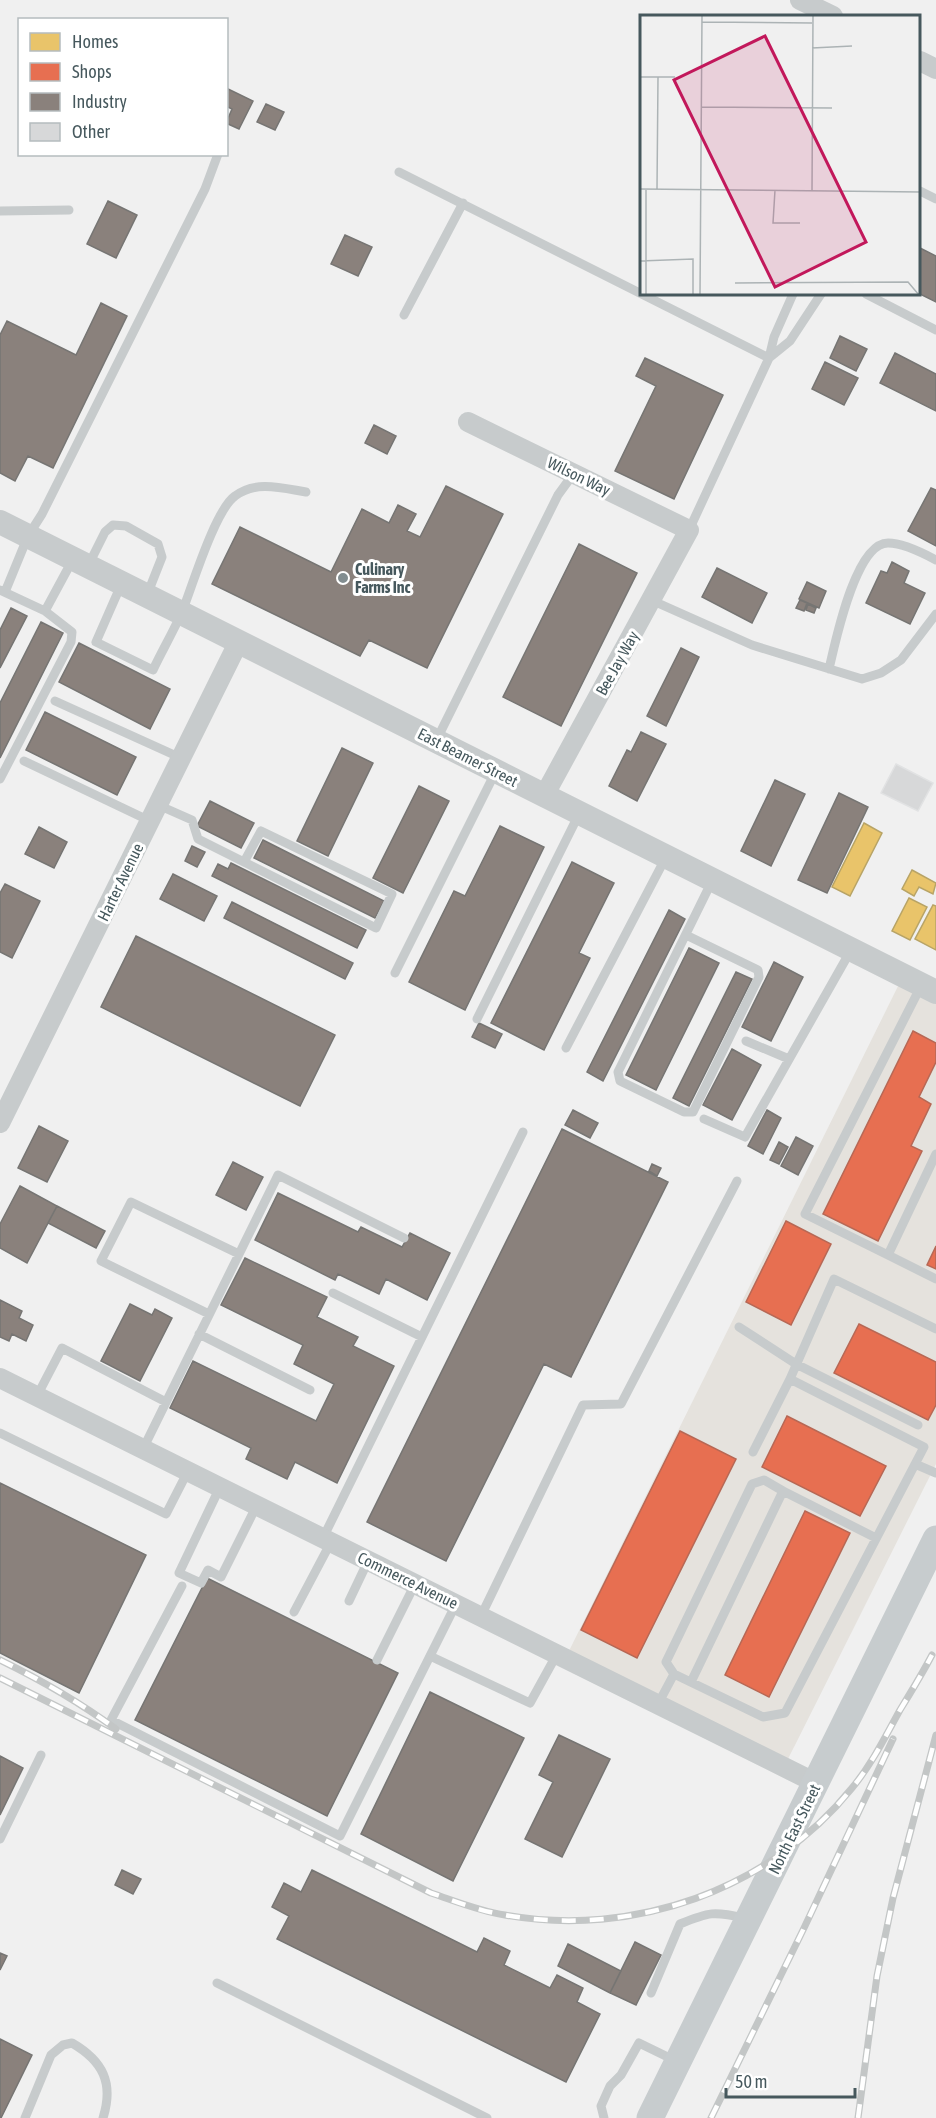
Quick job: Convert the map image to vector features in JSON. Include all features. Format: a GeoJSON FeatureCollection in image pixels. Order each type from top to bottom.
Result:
{"type":"FeatureCollection","features":[{"type":"Feature","properties":{"kind":"main road","name":"North East Street"},"geometry":{"type":"LineString","coordinates":[[651,2118],[936,1539]]}},
{"type":"Feature","properties":{"kind":"street"},"geometry":{"type":"LineString","coordinates":[[800,0],[831,15]]}},
{"type":"Feature","properties":{"kind":"street"},"geometry":{"type":"LineString","coordinates":[[921,62],[936,69]]}},
{"type":"Feature","properties":{"kind":"street","name":"Wilson Way"},"geometry":{"type":"LineString","coordinates":[[468,422],[690,530]]}},
{"type":"Feature","properties":{"kind":"street","name":"East Beamer Street"},"geometry":{"type":"LineString","coordinates":[[0,522],[929,988]]}},
{"type":"Feature","properties":{"kind":"street","name":"Bee Jay Way"},"geometry":{"type":"LineString","coordinates":[[544,796],[690,530]]}},
{"type":"Feature","properties":{"kind":"street","name":"Harter Avenue"},"geometry":{"type":"LineString","coordinates":[[2,1116],[239,641]]}},
{"type":"Feature","properties":{"kind":"street","name":"Commerce Avenue"},"geometry":{"type":"LineString","coordinates":[[0,1378],[816,1783]]}},
{"type":"Feature","properties":{"kind":"lane"},"geometry":{"type":"LineString","coordinates":[[0,779],[71,642],[72,632],[45,611],[2,591],[205,189],[217,156]]}},
{"type":"Feature","properties":{"kind":"lane"},"geometry":{"type":"LineString","coordinates":[[399,172],[640,293]]}},
{"type":"Feature","properties":{"kind":"lane"},"geometry":{"type":"LineString","coordinates":[[921,192],[936,199]]}},
{"type":"Feature","properties":{"kind":"lane"},"geometry":{"type":"LineString","coordinates":[[404,315],[462,204]]}},
{"type":"Feature","properties":{"kind":"lane"},"geometry":{"type":"LineString","coordinates":[[0,211],[69,210]]}},
{"type":"Feature","properties":{"kind":"lane"},"geometry":{"type":"LineString","coordinates":[[645,296],[769,358]]}},
{"type":"Feature","properties":{"kind":"lane"},"geometry":{"type":"LineString","coordinates":[[690,530],[769,358],[774,337],[792,296]]}},
{"type":"Feature","properties":{"kind":"lane"},"geometry":{"type":"LineString","coordinates":[[769,358],[790,341],[820,296]]}},
{"type":"Feature","properties":{"kind":"lane"},"geometry":{"type":"LineString","coordinates":[[870,296],[936,330]]}},
{"type":"Feature","properties":{"kind":"lane"},"geometry":{"type":"LineString","coordinates":[[436,741],[558,495],[574,473]]}},
{"type":"Feature","properties":{"kind":"lane"},"geometry":{"type":"LineString","coordinates":[[122,583],[96,642],[153,670],[182,613],[195,574],[223,511],[233,496],[248,489],[268,486],[306,492]]}},
{"type":"Feature","properties":{"kind":"lane"},"geometry":{"type":"LineString","coordinates":[[45,611],[81,562],[113,525],[126,526],[158,544],[162,557],[147,596]]}},
{"type":"Feature","properties":{"kind":"lane"},"geometry":{"type":"LineString","coordinates":[[829,669],[850,592],[860,568],[875,548],[886,543],[936,560]]}},
{"type":"Feature","properties":{"kind":"lane"},"geometry":{"type":"LineString","coordinates":[[651,600],[752,645],[862,679],[881,673],[901,660],[936,614]]}},
{"type":"Feature","properties":{"kind":"lane"},"geometry":{"type":"LineString","coordinates":[[55,701],[181,758]]}},
{"type":"Feature","properties":{"kind":"lane"},"geometry":{"type":"LineString","coordinates":[[24,761],[154,813],[192,820],[198,838],[244,862],[376,928],[392,894],[261,831],[244,862]]}},
{"type":"Feature","properties":{"kind":"lane"},"geometry":{"type":"LineString","coordinates":[[395,973],[496,771]]}},
{"type":"Feature","properties":{"kind":"lane"},"geometry":{"type":"LineString","coordinates":[[477,1019],[579,814]]}},
{"type":"Feature","properties":{"kind":"lane"},"geometry":{"type":"LineString","coordinates":[[566,1048],[666,857]]}},
{"type":"Feature","properties":{"kind":"lane"},"geometry":{"type":"LineString","coordinates":[[686,935],[758,970],[759,977],[693,1112],[684,1112],[620,1081],[618,1072],[712,881]]}},
{"type":"Feature","properties":{"kind":"lane"},"geometry":{"type":"LineString","coordinates":[[704,1119],[745,1137],[851,950]]}},
{"type":"Feature","properties":{"kind":"lane"},"geometry":{"type":"LineString","coordinates":[[929,988],[805,1214],[936,1279]]}},
{"type":"Feature","properties":{"kind":"lane"},"geometry":{"type":"LineString","coordinates":[[746,1041],[789,1059]]}},
{"type":"Feature","properties":{"kind":"lane"},"geometry":{"type":"LineString","coordinates":[[294,1612],[422,1337],[523,1132]]}},
{"type":"Feature","properties":{"kind":"lane"},"geometry":{"type":"LineString","coordinates":[[888,1255],[936,1154]]}},
{"type":"Feature","properties":{"kind":"lane"},"geometry":{"type":"LineString","coordinates":[[142,1449],[278,1175],[404,1238]]}},
{"type":"Feature","properties":{"kind":"lane"},"geometry":{"type":"LineString","coordinates":[[481,1616],[583,1405],[621,1404],[737,1181]]}},
{"type":"Feature","properties":{"kind":"lane"},"geometry":{"type":"LineString","coordinates":[[209,1314],[101,1261],[131,1202],[239,1254]]}},
{"type":"Feature","properties":{"kind":"lane"},"geometry":{"type":"LineString","coordinates":[[753,1452],[790,1378],[834,1279],[936,1329]]}},
{"type":"Feature","properties":{"kind":"lane"},"geometry":{"type":"LineString","coordinates":[[333,1293],[422,1337]]}},
{"type":"Feature","properties":{"kind":"lane"},"geometry":{"type":"LineString","coordinates":[[739,1328],[796,1364],[918,1425]]}},
{"type":"Feature","properties":{"kind":"lane"},"geometry":{"type":"LineString","coordinates":[[199,1334],[310,1390]]}},
{"type":"Feature","properties":{"kind":"lane"},"geometry":{"type":"LineString","coordinates":[[37,1396],[62,1348],[166,1402]]}},
{"type":"Feature","properties":{"kind":"lane"},"geometry":{"type":"LineString","coordinates":[[790,1378],[924,1447],[785,1713],[763,1717],[674,1674],[666,1662],[752,1484],[764,1480],[876,1538]]}},
{"type":"Feature","properties":{"kind":"lane"},"geometry":{"type":"LineString","coordinates":[[0,1433],[166,1514],[188,1471]]}},
{"type":"Feature","properties":{"kind":"lane"},"geometry":{"type":"LineString","coordinates":[[915,1464],[936,1473]]}},
{"type":"Feature","properties":{"kind":"lane"},"geometry":{"type":"LineString","coordinates":[[220,1487],[179,1573],[201,1583],[208,1570],[222,1577],[257,1505]]}},
{"type":"Feature","properties":{"kind":"lane"},"geometry":{"type":"LineString","coordinates":[[691,1682],[783,1491]]}},
{"type":"Feature","properties":{"kind":"lane"},"geometry":{"type":"LineString","coordinates":[[349,1601],[368,1561]]}},
{"type":"Feature","properties":{"kind":"lane"},"geometry":{"type":"LineString","coordinates":[[377,1660],[415,1584]]}},
{"type":"Feature","properties":{"kind":"lane"},"geometry":{"type":"LineString","coordinates":[[182,1586],[111,1720],[340,1836],[456,1604]]}},
{"type":"Feature","properties":{"kind":"lane"},"geometry":{"type":"LineString","coordinates":[[430,1656],[530,1703],[556,1654]]}},
{"type":"Feature","properties":{"kind":"lane"},"geometry":{"type":"LineString","coordinates":[[658,1704],[674,1674]]}},
{"type":"Feature","properties":{"kind":"lane"},"geometry":{"type":"LineString","coordinates":[[0,1839],[41,1755]]}},
{"type":"Feature","properties":{"kind":"lane"},"geometry":{"type":"LineString","coordinates":[[651,1993],[680,1924],[705,1913],[719,1912],[750,1919]]}},
{"type":"Feature","properties":{"kind":"lane"},"geometry":{"type":"LineString","coordinates":[[217,1983],[487,2118]]}},
{"type":"Feature","properties":{"kind":"lane"},"geometry":{"type":"LineString","coordinates":[[25,2118],[51,2055],[63,2045],[72,2043],[91,2054],[105,2078],[108,2101],[103,2118]]}},
{"type":"Feature","properties":{"kind":"lane"},"geometry":{"type":"LineString","coordinates":[[604,2118],[601,2106],[605,2096],[610,2086],[621,2075],[639,2043],[678,2062]]}},
{"type":"Feature","properties":{"kind":"shaded area"},"geometry":{"type":"Polygon","coordinates":[[[903,976],[936,992],[936,1464],[783,1769],[565,1659],[903,976]]]}},
{"type":"Feature","properties":{"kind":"building: Homes"},"geometry":{"type":"Polygon","coordinates":[[[864,823],[882,833],[850,896],[832,887],[864,823]]]}},
{"type":"Feature","properties":{"kind":"building: Homes"},"geometry":{"type":"Polygon","coordinates":[[[912,870],[936,883],[933,894],[919,887],[914,896],[902,889],[912,870]]]}},
{"type":"Feature","properties":{"kind":"building: Homes"},"geometry":{"type":"Polygon","coordinates":[[[909,898],[927,907],[910,940],[892,931],[909,898]]]}},
{"type":"Feature","properties":{"kind":"building: Homes"},"geometry":{"type":"Polygon","coordinates":[[[933,905],[936,906],[936,950],[915,939],[933,905]]]}},
{"type":"Feature","properties":{"kind":"building: Shops"},"geometry":{"type":"Polygon","coordinates":[[[913,1031],[936,1043],[936,1062],[919,1097],[931,1104],[911,1146],[922,1151],[878,1241],[823,1214],[913,1031]]]}},
{"type":"Feature","properties":{"kind":"building: Shops"},"geometry":{"type":"Polygon","coordinates":[[[786,1221],[831,1244],[791,1325],[746,1302],[786,1221]]]}},
{"type":"Feature","properties":{"kind":"building: Shops"},"geometry":{"type":"Polygon","coordinates":[[[936,1246],[936,1269],[927,1265],[936,1246]]]}},
{"type":"Feature","properties":{"kind":"building: Shops"},"geometry":{"type":"Polygon","coordinates":[[[859,1324],[936,1362],[936,1405],[928,1420],[834,1373],[859,1324]]]}},
{"type":"Feature","properties":{"kind":"building: Shops"},"geometry":{"type":"Polygon","coordinates":[[[787,1416],[886,1466],[860,1516],[762,1467],[787,1416]]]}},
{"type":"Feature","properties":{"kind":"building: Shops"},"geometry":{"type":"Polygon","coordinates":[[[680,1431],[736,1459],[637,1658],[581,1630],[680,1431]]]}},
{"type":"Feature","properties":{"kind":"building: Shops"},"geometry":{"type":"Polygon","coordinates":[[[805,1511],[850,1533],[769,1697],[725,1675],[805,1511]]]}},
{"type":"Feature","properties":{"kind":"building: Industry"},"geometry":{"type":"Polygon","coordinates":[[[228,89],[253,101],[239,129],[228,124],[232,109],[228,107],[228,89]]]}},
{"type":"Feature","properties":{"kind":"building: Industry"},"geometry":{"type":"Polygon","coordinates":[[[266,104],[284,112],[275,130],[257,122],[266,104]]]}},
{"type":"Feature","properties":{"kind":"building: Industry"},"geometry":{"type":"Polygon","coordinates":[[[108,201],[137,215],[116,258],[87,244],[108,201]]]}},
{"type":"Feature","properties":{"kind":"building: Industry"},"geometry":{"type":"Polygon","coordinates":[[[345,235],[372,247],[358,276],[331,264],[345,235]]]}},
{"type":"Feature","properties":{"kind":"building: Industry"},"geometry":{"type":"Polygon","coordinates":[[[921,248],[936,256],[936,302],[921,294],[921,248]]]}},
{"type":"Feature","properties":{"kind":"building: Industry"},"geometry":{"type":"Polygon","coordinates":[[[101,303],[127,316],[53,468],[28,456],[15,481],[0,473],[0,335],[7,321],[76,355],[101,303]]]}},
{"type":"Feature","properties":{"kind":"building: Industry"},"geometry":{"type":"Polygon","coordinates":[[[840,336],[867,349],[856,371],[830,358],[840,336]]]}},
{"type":"Feature","properties":{"kind":"building: Industry"},"geometry":{"type":"Polygon","coordinates":[[[895,353],[936,374],[936,411],[880,383],[895,353]]]}},
{"type":"Feature","properties":{"kind":"building: Industry"},"geometry":{"type":"Polygon","coordinates":[[[645,358],[723,395],[674,499],[615,471],[656,386],[636,376],[645,358]]]}},
{"type":"Feature","properties":{"kind":"building: Industry"},"geometry":{"type":"Polygon","coordinates":[[[825,362],[858,378],[844,405],[812,389],[825,362]]]}},
{"type":"Feature","properties":{"kind":"building: Industry"},"geometry":{"type":"Polygon","coordinates":[[[374,425],[396,436],[387,454],[365,443],[374,425]]]}},
{"type":"Feature","properties":{"kind":"building: Industry","name":"Culinary Farms Inc"},"geometry":{"type":"Polygon","coordinates":[[[446,486],[503,514],[427,668],[369,640],[360,656],[212,584],[240,527],[331,572],[362,509],[389,523],[398,505],[416,514],[407,531],[420,537],[446,486]]]}},
{"type":"Feature","properties":{"kind":"building: Industry"},"geometry":{"type":"Polygon","coordinates":[[[931,488],[936,490],[936,546],[908,531],[931,488]]]}},
{"type":"Feature","properties":{"kind":"building: Industry"},"geometry":{"type":"Polygon","coordinates":[[[579,544],[637,573],[561,726],[503,697],[579,544]]]}},
{"type":"Feature","properties":{"kind":"building: Industry"},"geometry":{"type":"Polygon","coordinates":[[[892,562],[909,571],[904,583],[925,593],[910,624],[866,603],[881,571],[887,573],[892,562]]]}},
{"type":"Feature","properties":{"kind":"building: Industry"},"geometry":{"type":"Polygon","coordinates":[[[717,568],[767,593],[752,623],[702,597],[717,568]]]}},
{"type":"Feature","properties":{"kind":"building: Industry"},"geometry":{"type":"Polygon","coordinates":[[[807,582],[826,591],[819,608],[799,599],[807,582]]]}},
{"type":"Feature","properties":{"kind":"building: Industry"},"geometry":{"type":"Polygon","coordinates":[[[800,600],[807,603],[804,611],[796,608],[800,600]]]}},
{"type":"Feature","properties":{"kind":"building: Industry"},"geometry":{"type":"Polygon","coordinates":[[[808,604],[816,608],[814,613],[806,610],[808,604]]]}},
{"type":"Feature","properties":{"kind":"building: Industry"},"geometry":{"type":"Polygon","coordinates":[[[11,608],[27,616],[0,668],[0,630],[11,608]]]}},
{"type":"Feature","properties":{"kind":"building: Industry"},"geometry":{"type":"Polygon","coordinates":[[[41,622],[63,633],[0,758],[0,703],[41,622]]]}},
{"type":"Feature","properties":{"kind":"building: Industry"},"geometry":{"type":"Polygon","coordinates":[[[79,643],[170,689],[150,729],[59,682],[79,643]]]}},
{"type":"Feature","properties":{"kind":"building: Industry"},"geometry":{"type":"Polygon","coordinates":[[[681,648],[699,657],[666,726],[647,716],[681,648]]]}},
{"type":"Feature","properties":{"kind":"building: Industry"},"geometry":{"type":"Polygon","coordinates":[[[45,712],[136,757],[117,795],[26,750],[45,712]]]}},
{"type":"Feature","properties":{"kind":"building: Industry"},"geometry":{"type":"Polygon","coordinates":[[[641,732],[666,744],[637,801],[609,786],[627,750],[631,752],[641,732]]]}},
{"type":"Feature","properties":{"kind":"building: Industry"},"geometry":{"type":"Polygon","coordinates":[[[342,748],[373,763],[328,856],[297,841],[342,748]]]}},
{"type":"Feature","properties":{"kind":"building: Industry"},"geometry":{"type":"Polygon","coordinates":[[[775,780],[805,794],[771,866],[741,851],[775,780]]]}},
{"type":"Feature","properties":{"kind":"building: Industry"},"geometry":{"type":"Polygon","coordinates":[[[419,786],[449,801],[403,893],[373,878],[419,786]]]}},
{"type":"Feature","properties":{"kind":"building: Industry"},"geometry":{"type":"Polygon","coordinates":[[[839,793],[868,807],[827,893],[798,880],[839,793]]]}},
{"type":"Feature","properties":{"kind":"building: Industry"},"geometry":{"type":"Polygon","coordinates":[[[210,801],[254,823],[241,848],[197,826],[210,801]]]}},
{"type":"Feature","properties":{"kind":"building: Industry"},"geometry":{"type":"Polygon","coordinates":[[[500,826],[544,847],[465,1010],[409,982],[454,891],[465,896],[500,826]]]}},
{"type":"Feature","properties":{"kind":"building: Industry"},"geometry":{"type":"Polygon","coordinates":[[[39,827],[67,842],[54,868],[25,854],[39,827]]]}},
{"type":"Feature","properties":{"kind":"building: Industry"},"geometry":{"type":"Polygon","coordinates":[[[263,840],[384,901],[375,918],[254,858],[263,840]]]}},
{"type":"Feature","properties":{"kind":"building: Industry"},"geometry":{"type":"Polygon","coordinates":[[[192,846],[205,852],[197,867],[185,861],[192,846]]]}},
{"type":"Feature","properties":{"kind":"building: Industry"},"geometry":{"type":"Polygon","coordinates":[[[572,862],[614,883],[579,953],[590,958],[544,1050],[491,1023],[572,862]]]}},
{"type":"Feature","properties":{"kind":"building: Industry"},"geometry":{"type":"Polygon","coordinates":[[[231,863],[366,930],[357,948],[212,876],[218,864],[228,869],[231,863]]]}},
{"type":"Feature","properties":{"kind":"building: Industry"},"geometry":{"type":"Polygon","coordinates":[[[173,874],[217,896],[204,921],[160,899],[173,874]]]}},
{"type":"Feature","properties":{"kind":"building: Industry"},"geometry":{"type":"Polygon","coordinates":[[[5,884],[40,901],[12,958],[0,952],[0,893],[5,884]]]}},
{"type":"Feature","properties":{"kind":"building: Industry"},"geometry":{"type":"Polygon","coordinates":[[[232,902],[353,963],[345,979],[224,918],[232,902]]]}},
{"type":"Feature","properties":{"kind":"building: Industry"},"geometry":{"type":"Polygon","coordinates":[[[669,910],[685,919],[603,1081],[587,1072],[669,910]]]}},
{"type":"Feature","properties":{"kind":"building: Industry"},"geometry":{"type":"Polygon","coordinates":[[[136,936],[335,1035],[300,1106],[101,1007],[136,936]]]}},
{"type":"Feature","properties":{"kind":"building: Industry"},"geometry":{"type":"Polygon","coordinates":[[[689,948],[719,963],[656,1090],[626,1075],[689,948]]]}},
{"type":"Feature","properties":{"kind":"building: Industry"},"geometry":{"type":"Polygon","coordinates":[[[774,962],[803,977],[771,1041],[742,1027],[774,962]]]}},
{"type":"Feature","properties":{"kind":"building: Industry"},"geometry":{"type":"Polygon","coordinates":[[[736,972],[752,979],[689,1106],[673,1098],[736,972]]]}},
{"type":"Feature","properties":{"kind":"building: Industry"},"geometry":{"type":"Polygon","coordinates":[[[479,1023],[502,1034],[495,1048],[472,1037],[479,1023]]]}},
{"type":"Feature","properties":{"kind":"building: Industry"},"geometry":{"type":"Polygon","coordinates":[[[732,1049],[761,1065],[732,1120],[703,1105],[732,1049]]]}},
{"type":"Feature","properties":{"kind":"building: Industry"},"geometry":{"type":"Polygon","coordinates":[[[573,1110],[598,1123],[590,1138],[565,1125],[573,1110]]]}},
{"type":"Feature","properties":{"kind":"building: Industry"},"geometry":{"type":"Polygon","coordinates":[[[767,1110],[781,1118],[763,1154],[748,1146],[767,1110]]]}},
{"type":"Feature","properties":{"kind":"building: Industry"},"geometry":{"type":"Polygon","coordinates":[[[39,1126],[68,1141],[47,1182],[18,1168],[39,1126]]]}},
{"type":"Feature","properties":{"kind":"building: Industry"},"geometry":{"type":"Polygon","coordinates":[[[562,1129],[668,1182],[571,1377],[544,1364],[446,1561],[367,1522],[562,1129]]]}},
{"type":"Feature","properties":{"kind":"building: Industry"},"geometry":{"type":"Polygon","coordinates":[[[796,1137],[813,1146],[798,1175],[781,1166],[796,1137]]]}},
{"type":"Feature","properties":{"kind":"building: Industry"},"geometry":{"type":"Polygon","coordinates":[[[779,1142],[788,1147],[779,1164],[770,1160],[779,1142]]]}},
{"type":"Feature","properties":{"kind":"building: Industry"},"geometry":{"type":"Polygon","coordinates":[[[233,1162],[263,1177],[246,1210],[216,1195],[233,1162]]]}},
{"type":"Feature","properties":{"kind":"building: Industry"},"geometry":{"type":"Polygon","coordinates":[[[652,1164],[661,1168],[657,1176],[649,1171],[652,1164]]]}},
{"type":"Feature","properties":{"kind":"building: Industry"},"geometry":{"type":"Polygon","coordinates":[[[20,1186],[57,1206],[27,1263],[0,1248],[0,1224],[20,1186]]]}},
{"type":"Feature","properties":{"kind":"building: Industry"},"geometry":{"type":"Polygon","coordinates":[[[278,1193],[358,1232],[361,1227],[402,1247],[410,1233],[450,1253],[427,1300],[386,1279],[379,1294],[338,1274],[335,1280],[255,1240],[278,1193]]]}},
{"type":"Feature","properties":{"kind":"building: Industry"},"geometry":{"type":"Polygon","coordinates":[[[57,1206],[105,1231],[96,1248],[48,1223],[57,1206]]]}},
{"type":"Feature","properties":{"kind":"building: Industry"},"geometry":{"type":"Polygon","coordinates":[[[245,1258],[327,1297],[317,1317],[358,1337],[353,1346],[394,1366],[337,1483],[295,1462],[287,1479],[246,1459],[251,1448],[170,1408],[193,1361],[316,1421],[334,1384],[294,1364],[303,1345],[221,1305],[245,1258]]]}},
{"type":"Feature","properties":{"kind":"building: Industry"},"geometry":{"type":"Polygon","coordinates":[[[0,1300],[22,1311],[19,1318],[33,1325],[26,1341],[12,1334],[9,1341],[0,1337],[0,1300]]]}},
{"type":"Feature","properties":{"kind":"building: Industry"},"geometry":{"type":"Polygon","coordinates":[[[130,1304],[152,1315],[155,1309],[172,1318],[140,1381],[101,1361],[130,1304]]]}},
{"type":"Feature","properties":{"kind":"building: Industry"},"geometry":{"type":"Polygon","coordinates":[[[0,1483],[146,1555],[79,1693],[0,1653],[0,1483]]]}},
{"type":"Feature","properties":{"kind":"building: Industry"},"geometry":{"type":"Polygon","coordinates":[[[207,1578],[398,1673],[327,1816],[135,1720],[207,1578]]]}},
{"type":"Feature","properties":{"kind":"building: Industry"},"geometry":{"type":"Polygon","coordinates":[[[430,1692],[524,1738],[453,1881],[361,1834],[430,1692]]]}},
{"type":"Feature","properties":{"kind":"building: Industry"},"geometry":{"type":"Polygon","coordinates":[[[559,1735],[610,1759],[562,1857],[525,1839],[553,1782],[539,1775],[559,1735]]]}},
{"type":"Feature","properties":{"kind":"building: Industry"},"geometry":{"type":"Polygon","coordinates":[[[0,1756],[23,1768],[0,1815],[0,1756]]]}},
{"type":"Feature","properties":{"kind":"building: Industry"},"geometry":{"type":"Polygon","coordinates":[[[122,1870],[141,1879],[133,1894],[115,1885],[122,1870]]]}},
{"type":"Feature","properties":{"kind":"building: Industry"},"geometry":{"type":"Polygon","coordinates":[[[312,1870],[477,1952],[484,1938],[510,1951],[504,1965],[550,1988],[557,1975],[583,1988],[577,2002],[600,2014],[566,2082],[277,1939],[289,1916],[272,1907],[284,1883],[301,1892],[312,1870]]]}},
{"type":"Feature","properties":{"kind":"building: Industry"},"geometry":{"type":"Polygon","coordinates":[[[635,1942],[661,1955],[636,2005],[610,1993],[635,1942]]]}},
{"type":"Feature","properties":{"kind":"building: Industry"},"geometry":{"type":"Polygon","coordinates":[[[568,1944],[621,1971],[610,1993],[558,1966],[568,1944]]]}},
{"type":"Feature","properties":{"kind":"building: Industry"},"geometry":{"type":"Polygon","coordinates":[[[0,1953],[7,1956],[0,1970],[0,1953]]]}},
{"type":"Feature","properties":{"kind":"building: Industry"},"geometry":{"type":"Polygon","coordinates":[[[0,2039],[32,2055],[1,2118],[0,2118],[0,2039]]]}},
{"type":"Feature","properties":{"kind":"building: Other"},"geometry":{"type":"Polygon","coordinates":[[[896,764],[933,783],[918,811],[881,793],[896,764]]]}},
{"type":"Feature","properties":{"kind":"railway"},"geometry":{"type":"LineString","coordinates":[[0,1678],[431,1893],[505,1915],[553,1920],[602,1919],[649,1912],[696,1898],[740,1879],[781,1854],[819,1824],[866,1769],[932,1655]]}},
{"type":"Feature","properties":{"kind":"railway"},"geometry":{"type":"LineString","coordinates":[[0,1660],[60,1692],[116,1729]]}},
{"type":"Feature","properties":{"kind":"railway"},"geometry":{"type":"LineString","coordinates":[[858,2118],[877,1976],[893,1898],[936,1735]]}},
{"type":"Feature","properties":{"kind":"railway"},"geometry":{"type":"LineString","coordinates":[[711,2118],[893,1739]]}},
{"type":"Feature","properties":{"kind":"place","name":"Culinary Farms Inc"},"geometry":{"type":"Point","coordinates":[343,578]}}]}
